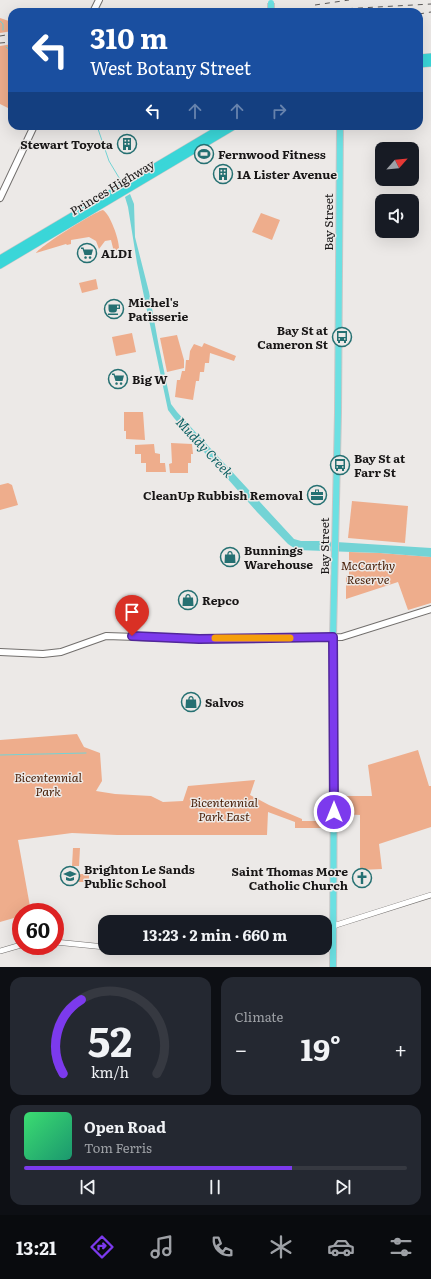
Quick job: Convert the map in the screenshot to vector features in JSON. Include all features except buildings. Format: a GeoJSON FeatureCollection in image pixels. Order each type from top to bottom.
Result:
{"type":"FeatureCollection","features":[{"type":"Feature","properties":{"kind":"highway","name":"Princes Highway"},"geometry":{"type":"LineString","coordinates":[[128,186],[218,130]]}},
{"type":"Feature","properties":{"kind":"highway","name":"Princes Highway"},"geometry":{"type":"LineString","coordinates":[[0,259],[227,130]]}},
{"type":"Feature","properties":{"kind":"highway","name":"Princes Highway"},"geometry":{"type":"LineString","coordinates":[[0,265],[121,190]]}},
{"type":"Feature","properties":{"kind":"main road"},"geometry":{"type":"LineString","coordinates":[[0,198],[32,130]]}},
{"type":"Feature","properties":{"kind":"main road","name":"Bay Street"},"geometry":{"type":"LineString","coordinates":[[333,967],[333,637],[338,405],[340,130]]}},
{"type":"Feature","properties":{"kind":"main road"},"geometry":{"type":"LineString","coordinates":[[0,652],[43,654],[61,652],[106,636],[199,639],[342,637],[431,609]]}},
{"type":"Feature","properties":{"kind":"street"},"geometry":{"type":"LineString","coordinates":[[333,926],[431,895]]}},
{"type":"Feature","properties":{"kind":"street"},"geometry":{"type":"LineString","coordinates":[[64,943],[98,946]]}},
{"type":"Feature","properties":{"kind":"street"},"geometry":{"type":"LineString","coordinates":[[0,951],[12,948]]}},
{"type":"Feature","properties":{"kind":"green space"},"geometry":{"type":"Polygon","coordinates":[[[0,18],[8,21],[8,32],[0,33],[0,18]]]}},
{"type":"Feature","properties":{"kind":"green space"},"geometry":{"type":"Polygon","coordinates":[[[8,45],[8,108],[0,104],[0,46],[8,45]]]}},
{"type":"Feature","properties":{"kind":"green space"},"geometry":{"type":"Polygon","coordinates":[[[103,210],[106,212],[114,227],[119,248],[114,252],[111,240],[105,241],[99,249],[96,241],[89,237],[71,240],[71,244],[66,244],[36,253],[68,230],[103,210]]]}},
{"type":"Feature","properties":{"kind":"green space"},"geometry":{"type":"Polygon","coordinates":[[[261,213],[280,220],[272,240],[252,232],[261,213]]]}},
{"type":"Feature","properties":{"kind":"green space"},"geometry":{"type":"Polygon","coordinates":[[[96,279],[98,289],[82,293],[79,283],[96,279]]]}},
{"type":"Feature","properties":{"kind":"green space"},"geometry":{"type":"Polygon","coordinates":[[[132,333],[136,352],[116,356],[112,337],[132,333]]]}},
{"type":"Feature","properties":{"kind":"green space"},"geometry":{"type":"Polygon","coordinates":[[[177,335],[184,360],[184,368],[167,372],[160,338],[177,335]]]}},
{"type":"Feature","properties":{"kind":"green space"},"geometry":{"type":"Polygon","coordinates":[[[204,343],[236,356],[234,361],[210,353],[209,363],[205,363],[204,372],[200,372],[199,381],[196,381],[193,400],[175,397],[177,380],[180,380],[182,371],[185,371],[186,360],[189,360],[190,351],[194,344],[202,347],[204,343]]]}},
{"type":"Feature","properties":{"kind":"green space"},"geometry":{"type":"Polygon","coordinates":[[[124,412],[143,412],[145,440],[126,439],[126,431],[124,431],[124,412]]]}},
{"type":"Feature","properties":{"kind":"green space"},"geometry":{"type":"Polygon","coordinates":[[[171,443],[192,444],[193,454],[191,454],[191,463],[188,463],[188,473],[170,473],[169,464],[172,463],[171,443]]]}},
{"type":"Feature","properties":{"kind":"green space"},"geometry":{"type":"Polygon","coordinates":[[[154,444],[155,453],[160,454],[160,463],[165,463],[166,472],[146,472],[146,463],[141,463],[141,454],[135,454],[135,445],[154,444]]]}},
{"type":"Feature","properties":{"kind":"green space"},"geometry":{"type":"Polygon","coordinates":[[[8,483],[12,485],[18,505],[0,510],[0,485],[8,483]]]}},
{"type":"Feature","properties":{"kind":"green space"},"geometry":{"type":"Polygon","coordinates":[[[352,501],[408,506],[405,543],[348,538],[352,501]]]}},
{"type":"Feature","properties":{"kind":"green space","name":"McCarthy Reserve"},"geometry":{"type":"Polygon","coordinates":[[[349,552],[431,557],[431,603],[408,610],[398,582],[346,599],[346,575],[349,575],[349,552]]]}},
{"type":"Feature","properties":{"kind":"green space"},"geometry":{"type":"Polygon","coordinates":[[[77,734],[84,747],[100,753],[102,781],[96,791],[115,794],[151,796],[163,802],[183,801],[188,786],[255,780],[250,795],[302,819],[302,821],[326,821],[326,828],[295,828],[295,822],[268,812],[267,835],[117,835],[72,833],[18,840],[29,903],[12,903],[12,919],[0,922],[0,740],[77,734]]]}},
{"type":"Feature","properties":{"kind":"green space"},"geometry":{"type":"Polygon","coordinates":[[[418,750],[429,786],[431,786],[431,827],[379,844],[382,869],[360,870],[360,815],[340,814],[340,796],[372,796],[368,765],[418,750]]]}},
{"type":"Feature","properties":{"kind":"green space"},"geometry":{"type":"Polygon","coordinates":[[[73,848],[80,848],[79,866],[72,866],[73,848]]]}},
{"type":"Feature","properties":{"kind":"green space"},"geometry":{"type":"Polygon","coordinates":[[[76,874],[89,874],[89,882],[76,882],[76,874]]]}},
{"type":"Feature","properties":{"kind":"water"},"geometry":{"type":"Polygon","coordinates":[[[130,194],[134,204],[135,237],[149,292],[171,404],[177,412],[294,539],[301,541],[431,548],[431,557],[380,553],[297,550],[288,544],[257,512],[174,418],[168,410],[137,263],[125,197],[130,194]]]}},
{"type":"Feature","properties":{"kind":"waterway","name":"Muddy Creek"},"geometry":{"type":"LineString","coordinates":[[0,21],[3,24],[3,30]]}},
{"type":"Feature","properties":{"kind":"waterway","name":"Muddy Creek"},"geometry":{"type":"LineString","coordinates":[[98,130],[109,161],[121,181]]}},
{"type":"Feature","properties":{"kind":"waterway"},"geometry":{"type":"LineString","coordinates":[[0,755],[86,753]]}},
{"type":"Feature","properties":{"kind":"railway"},"geometry":{"type":"LineString","coordinates":[[315,5],[349,0]]}},
{"type":"Feature","properties":{"kind":"railway"},"geometry":{"type":"LineString","coordinates":[[360,8],[431,4]]}},
{"type":"Feature","properties":{"kind":"railway"},"geometry":{"type":"LineString","coordinates":[[423,13],[431,12]]}},
{"type":"Feature","properties":{"kind":"railway"},"geometry":{"type":"LineString","coordinates":[[0,36],[8,35]]}},
{"type":"Feature","properties":{"kind":"railway"},"geometry":{"type":"LineString","coordinates":[[0,43],[8,42]]}},
{"type":"Feature","properties":{"kind":"slow traffic"},"geometry":{"type":"LineString","coordinates":[[215,638],[290,638]]}},
{"type":"Feature","properties":{"kind":"place","name":"Stewart Toyota"},"geometry":{"type":"Point","coordinates":[127,144]}},
{"type":"Feature","properties":{"kind":"place","name":"Fernwood Fitness"},"geometry":{"type":"Point","coordinates":[204,154]}},
{"type":"Feature","properties":{"kind":"place","name":"1A Lister Avenue"},"geometry":{"type":"Point","coordinates":[223,174]}},
{"type":"Feature","properties":{"kind":"place","name":"ALDI"},"geometry":{"type":"Point","coordinates":[87,253]}},
{"type":"Feature","properties":{"kind":"place","name":"Michel's Patisserie"},"geometry":{"type":"Point","coordinates":[114,309]}},
{"type":"Feature","properties":{"kind":"place","name":"Bay St at Cameron St"},"geometry":{"type":"Point","coordinates":[342,337]}},
{"type":"Feature","properties":{"kind":"place","name":"Big W"},"geometry":{"type":"Point","coordinates":[118,379]}},
{"type":"Feature","properties":{"kind":"place","name":"Bay St at Farr St"},"geometry":{"type":"Point","coordinates":[340,465]}},
{"type":"Feature","properties":{"kind":"place","name":"CleanUp Rubbish Removal"},"geometry":{"type":"Point","coordinates":[317,495]}},
{"type":"Feature","properties":{"kind":"place","name":"Bunnings Warehouse"},"geometry":{"type":"Point","coordinates":[230,557]}},
{"type":"Feature","properties":{"kind":"place","name":"Repco"},"geometry":{"type":"Point","coordinates":[188,600]}},
{"type":"Feature","properties":{"kind":"place","name":"Salvos"},"geometry":{"type":"Point","coordinates":[191,702]}},
{"type":"Feature","properties":{"kind":"place","name":"Brighton Le Sands Public School"},"geometry":{"type":"Point","coordinates":[70,876]}},
{"type":"Feature","properties":{"kind":"place","name":"Saint Thomas More Catholic Church"},"geometry":{"type":"Point","coordinates":[362,878]}},
{"type":"Feature","properties":{"kind":"route"},"geometry":{"type":"LineString","coordinates":[[132,636],[199,639],[333,637],[334,812]]}},
{"type":"Feature","properties":{"kind":"park label","name":"Bicentennial Park"},"geometry":{"type":"Point","coordinates":[48,784]}},
{"type":"Feature","properties":{"kind":"park label","name":"Bicentennial Park East"},"geometry":{"type":"Point","coordinates":[224,809]}}]}
